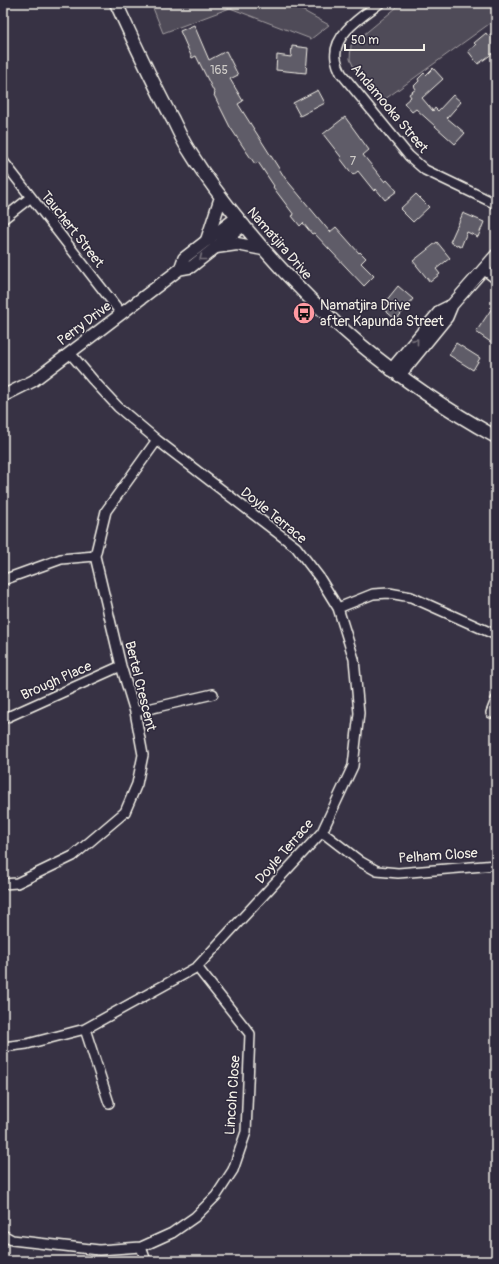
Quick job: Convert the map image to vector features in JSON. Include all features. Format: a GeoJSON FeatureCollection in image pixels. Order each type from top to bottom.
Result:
{"type":"FeatureCollection","features":[{"type":"Feature","properties":{"kind":"main road","name":"Namatjira Drive"},"geometry":{"type":"LineString","coordinates":[[116,3],[154,84],[189,151],[221,197],[263,249],[299,288],[345,332],[395,373],[461,417],[496,437]]}},
{"type":"Feature","properties":{"kind":"main road"},"geometry":{"type":"LineString","coordinates":[[221,197],[212,244],[237,244],[263,249]]}},
{"type":"Feature","properties":{"kind":"street","name":"Andamooka Street"},"geometry":{"type":"LineString","coordinates":[[380,3],[357,20],[342,35],[338,43],[336,58],[341,73],[409,156],[425,170],[496,204]]}},
{"type":"Feature","properties":{"kind":"street","name":"Tauchert Street"},"geometry":{"type":"LineString","coordinates":[[3,161],[121,314]]}},
{"type":"Feature","properties":{"kind":"street"},"geometry":{"type":"LineString","coordinates":[[3,219],[31,197]]}},
{"type":"Feature","properties":{"kind":"street","name":"Perry Drive"},"geometry":{"type":"LineString","coordinates":[[3,396],[33,381],[180,269],[191,267],[212,244],[240,221]]}},
{"type":"Feature","properties":{"kind":"street"},"geometry":{"type":"LineString","coordinates":[[395,373],[440,312],[452,305],[496,255]]}},
{"type":"Feature","properties":{"kind":"street"},"geometry":{"type":"LineString","coordinates":[[484,269],[496,279]]}},
{"type":"Feature","properties":{"kind":"street","name":"Doyle Terrace"},"geometry":{"type":"LineString","coordinates":[[3,1046],[27,1044],[84,1029],[197,967],[322,832],[353,766],[360,713],[354,659],[338,608],[319,578],[296,547],[157,440],[118,407],[70,353]]}},
{"type":"Feature","properties":{"kind":"street","name":"Bertel Crescent"},"geometry":{"type":"LineString","coordinates":[[3,884],[17,882],[73,856],[125,812],[137,784],[143,755],[135,712],[121,666],[95,556],[106,511],[157,440]]}},
{"type":"Feature","properties":{"kind":"street"},"geometry":{"type":"LineString","coordinates":[[3,580],[61,559],[95,556]]}},
{"type":"Feature","properties":{"kind":"street"},"geometry":{"type":"LineString","coordinates":[[338,608],[373,594],[388,593],[411,597],[496,635]]}},
{"type":"Feature","properties":{"kind":"street","name":"Brough Place"},"geometry":{"type":"LineString","coordinates":[[3,719],[121,666]]}},
{"type":"Feature","properties":{"kind":"street"},"geometry":{"type":"LineString","coordinates":[[135,712],[213,694]]}},
{"type":"Feature","properties":{"kind":"street"},"geometry":{"type":"LineString","coordinates":[[491,713],[496,700]]}},
{"type":"Feature","properties":{"kind":"street","name":"Pelham Close"},"geometry":{"type":"LineString","coordinates":[[322,832],[361,862],[377,871],[398,873],[496,865]]}},
{"type":"Feature","properties":{"kind":"street","name":"Lincoln Close"},"geometry":{"type":"LineString","coordinates":[[3,1235],[12,1240],[99,1250],[141,1247],[172,1233],[196,1217],[216,1196],[233,1170],[246,1132],[250,1034],[197,967]]}},
{"type":"Feature","properties":{"kind":"street"},"geometry":{"type":"LineString","coordinates":[[84,1029],[109,1103]]}},
{"type":"Feature","properties":{"kind":"street"},"geometry":{"type":"LineString","coordinates":[[141,1247],[146,1261]]}},
{"type":"Feature","properties":{"kind":"shaded area"},"geometry":{"type":"Polygon","coordinates":[[[151,3],[289,3],[329,25],[311,39],[230,8],[163,33],[151,3]]]}},
{"type":"Feature","properties":{"kind":"shaded area"},"geometry":{"type":"Polygon","coordinates":[[[402,3],[496,3],[496,19],[381,102],[355,70],[350,59],[351,45],[402,3]]]}},
{"type":"Feature","properties":{"kind":"building"},"geometry":{"type":"Polygon","coordinates":[[[194,25],[209,60],[226,51],[238,75],[230,79],[243,101],[238,104],[285,178],[330,232],[336,227],[359,253],[360,252],[366,258],[361,263],[374,276],[364,286],[314,233],[312,234],[303,223],[300,226],[292,216],[294,215],[273,187],[274,186],[258,162],[255,164],[230,127],[196,56],[192,58],[180,31],[194,25]]]}},
{"type":"Feature","properties":{"kind":"building"},"geometry":{"type":"Polygon","coordinates":[[[496,30],[496,51],[478,64],[468,51],[476,45],[474,43],[486,33],[488,36],[496,30]]]}},
{"type":"Feature","properties":{"kind":"building"},"geometry":{"type":"Polygon","coordinates":[[[292,46],[308,48],[306,73],[276,70],[277,55],[291,57],[292,46]]]}},
{"type":"Feature","properties":{"kind":"building"},"geometry":{"type":"Polygon","coordinates":[[[433,68],[443,79],[422,98],[433,111],[435,108],[438,111],[453,95],[461,102],[447,118],[465,133],[455,144],[416,109],[412,112],[404,103],[411,97],[409,94],[416,89],[414,86],[419,81],[418,79],[424,73],[426,75],[433,68]]]}},
{"type":"Feature","properties":{"kind":"building"},"geometry":{"type":"Polygon","coordinates":[[[318,90],[325,103],[300,116],[293,103],[318,90]]]}},
{"type":"Feature","properties":{"kind":"building"},"geometry":{"type":"Polygon","coordinates":[[[345,117],[369,150],[363,155],[385,182],[387,180],[397,191],[385,200],[376,189],[374,191],[358,171],[353,175],[323,134],[345,117]]]}},
{"type":"Feature","properties":{"kind":"building"},"geometry":{"type":"Polygon","coordinates":[[[416,194],[429,207],[413,222],[400,209],[416,194]]]}},
{"type":"Feature","properties":{"kind":"building"},"geometry":{"type":"Polygon","coordinates":[[[463,213],[484,222],[478,237],[467,232],[461,247],[450,242],[463,213]]]}},
{"type":"Feature","properties":{"kind":"building"},"geometry":{"type":"Polygon","coordinates":[[[437,242],[450,258],[436,269],[440,274],[430,282],[413,261],[437,242]]]}},
{"type":"Feature","properties":{"kind":"building"},"geometry":{"type":"Polygon","coordinates":[[[398,286],[413,299],[396,320],[381,307],[398,286]]]}},
{"type":"Feature","properties":{"kind":"building"},"geometry":{"type":"Polygon","coordinates":[[[496,302],[496,337],[492,343],[476,332],[496,302]]]}},
{"type":"Feature","properties":{"kind":"building"},"geometry":{"type":"Polygon","coordinates":[[[456,343],[480,358],[473,370],[449,355],[456,343]]]}},
{"type":"Feature","properties":{"kind":"place","name":"Namatjira Drive after Kapunda Street"},"geometry":{"type":"Point","coordinates":[304,313]}}]}
